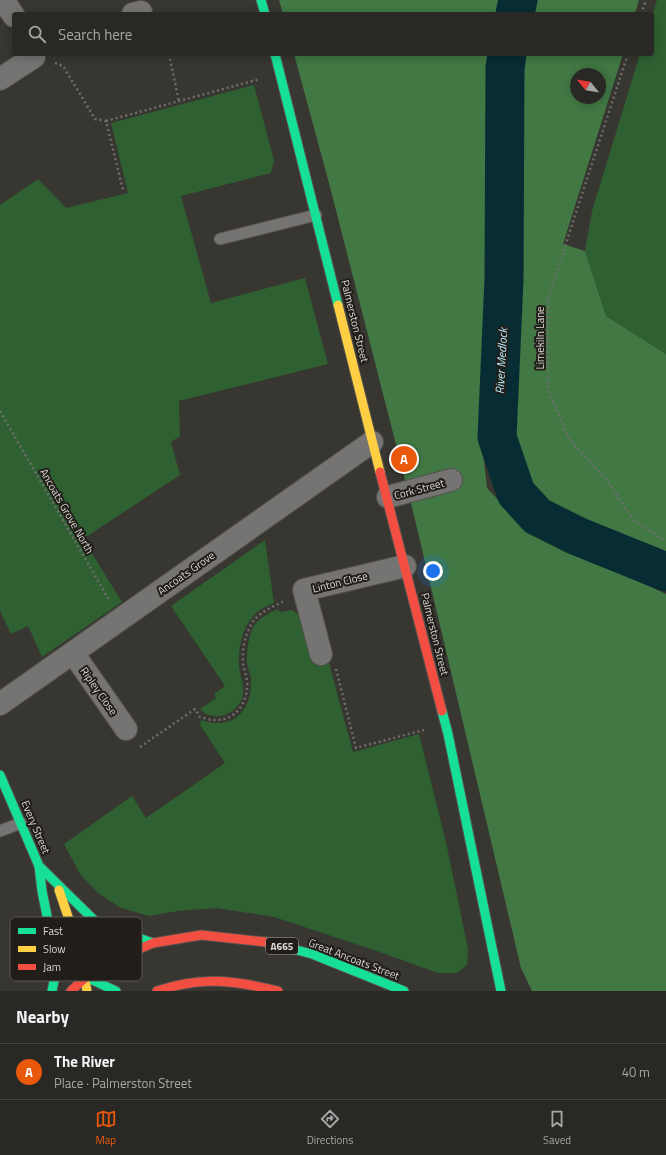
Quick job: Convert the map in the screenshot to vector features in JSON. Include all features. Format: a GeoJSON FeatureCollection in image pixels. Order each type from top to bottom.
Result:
{"type":"FeatureCollection","features":[{"type":"Feature","properties":{"kind":"main road"},"geometry":{"type":"LineString","coordinates":[[261,0],[264,12]]}},
{"type":"Feature","properties":{"kind":"main road","name":"Palmerston Street"},"geometry":{"type":"LineString","coordinates":[[276,56],[372,442],[388,497],[446,724],[501,991]]}},
{"type":"Feature","properties":{"kind":"main road","name":"Every Street"},"geometry":{"type":"LineString","coordinates":[[0,775],[22,823],[39,866],[91,917]]}},
{"type":"Feature","properties":{"kind":"main road"},"geometry":{"type":"LineString","coordinates":[[39,866],[42,891],[50,917]]}},
{"type":"Feature","properties":{"kind":"main road"},"geometry":{"type":"LineString","coordinates":[[56,884],[68,917]]}},
{"type":"Feature","properties":{"kind":"main road","name":"Great Ancoats Street"},"geometry":{"type":"LineString","coordinates":[[142,948],[153,943],[201,935],[263,941],[312,954],[404,991]]}},
{"type":"Feature","properties":{"kind":"main road","name":"Every Street"},"geometry":{"type":"LineString","coordinates":[[142,939],[153,943]]}},
{"type":"Feature","properties":{"kind":"main road"},"geometry":{"type":"LineString","coordinates":[[157,991],[184,983],[211,980],[242,982],[278,991]]}},
{"type":"Feature","properties":{"kind":"main road"},"geometry":{"type":"LineString","coordinates":[[52,991],[58,981]]}},
{"type":"Feature","properties":{"kind":"main road","name":"Great Ancoats Street"},"geometry":{"type":"LineString","coordinates":[[71,991],[83,981]]}},
{"type":"Feature","properties":{"kind":"main road"},"geometry":{"type":"LineString","coordinates":[[86,981],[87,991]]}},
{"type":"Feature","properties":{"kind":"main road"},"geometry":{"type":"LineString","coordinates":[[93,981],[116,991]]}},
{"type":"Feature","properties":{"kind":"street"},"geometry":{"type":"LineString","coordinates":[[3,0],[12,13]]}},
{"type":"Feature","properties":{"kind":"street"},"geometry":{"type":"LineString","coordinates":[[0,79],[33,56]]}},
{"type":"Feature","properties":{"kind":"street","name":"Ancoats Grove"},"geometry":{"type":"LineString","coordinates":[[0,704],[372,442]]}},
{"type":"Feature","properties":{"kind":"street","name":"Cork Street"},"geometry":{"type":"LineString","coordinates":[[388,497],[451,480]]}},
{"type":"Feature","properties":{"kind":"street","name":"Linton Close"},"geometry":{"type":"LineString","coordinates":[[321,654],[304,590],[405,566]]}},
{"type":"Feature","properties":{"kind":"street","name":"Ripley Close"},"geometry":{"type":"LineString","coordinates":[[73,653],[126,729]]}},
{"type":"Feature","properties":{"kind":"lane"},"geometry":{"type":"LineString","coordinates":[[220,239],[316,215]]}},
{"type":"Feature","properties":{"kind":"lane"},"geometry":{"type":"LineString","coordinates":[[0,832],[22,823]]}},
{"type":"Feature","properties":{"kind":"path"},"geometry":{"type":"LineString","coordinates":[[642,12],[646,0]]}},
{"type":"Feature","properties":{"kind":"path"},"geometry":{"type":"LineString","coordinates":[[37,56],[63,66],[95,119],[106,122],[280,74]]}},
{"type":"Feature","properties":{"kind":"path"},"geometry":{"type":"LineString","coordinates":[[168,56],[179,102]]}},
{"type":"Feature","properties":{"kind":"path","name":"Limekiln Lane"},"geometry":{"type":"LineString","coordinates":[[627,56],[548,298],[548,389],[569,439],[606,479],[634,521],[666,541]]}},
{"type":"Feature","properties":{"kind":"path"},"geometry":{"type":"LineString","coordinates":[[106,122],[123,190]]}},
{"type":"Feature","properties":{"kind":"path","name":"Ancoats Grove North"},"geometry":{"type":"LineString","coordinates":[[0,411],[120,620]]}},
{"type":"Feature","properties":{"kind":"path"},"geometry":{"type":"LineString","coordinates":[[126,729],[139,748],[195,709],[200,717],[214,720],[228,718],[242,707],[246,696],[247,681],[242,664],[243,646],[252,623],[263,612],[304,590]]}},
{"type":"Feature","properties":{"kind":"path"},"geometry":{"type":"LineString","coordinates":[[321,654],[331,651],[356,748],[446,724]]}},
{"type":"Feature","properties":{"kind":"green space"},"geometry":{"type":"Polygon","coordinates":[[[279,0],[511,0],[509,12],[282,12],[279,0]]]}},
{"type":"Feature","properties":{"kind":"green space"},"geometry":{"type":"Polygon","coordinates":[[[534,0],[639,0],[636,12],[531,12],[534,0]]]}},
{"type":"Feature","properties":{"kind":"green space"},"geometry":{"type":"Polygon","coordinates":[[[657,0],[666,0],[666,354],[606,316],[585,251],[592,211],[639,56],[654,56],[653,12],[657,0]]]}},
{"type":"Feature","properties":{"kind":"green space"},"geometry":{"type":"Polygon","coordinates":[[[295,56],[502,56],[500,69],[494,284],[482,444],[487,488],[524,527],[666,594],[666,991],[532,991],[521,968],[412,507],[330,187],[295,56]]]}},
{"type":"Feature","properties":{"kind":"green space"},"geometry":{"type":"Polygon","coordinates":[[[524,56],[622,56],[563,244],[585,251],[606,316],[666,354],[666,571],[568,524],[526,482],[513,423],[521,69],[524,56]]]}},
{"type":"Feature","properties":{"kind":"green space"},"geometry":{"type":"Polygon","coordinates":[[[254,85],[274,160],[271,173],[181,196],[211,303],[305,278],[328,364],[179,401],[180,436],[171,442],[180,475],[83,539],[122,602],[42,657],[28,626],[11,634],[0,611],[0,205],[38,179],[66,208],[128,193],[111,123],[254,85]]]}},
{"type":"Feature","properties":{"kind":"green space"},"geometry":{"type":"Polygon","coordinates":[[[265,540],[274,603],[254,615],[243,634],[239,657],[239,668],[243,683],[243,695],[241,702],[231,712],[225,715],[212,716],[200,709],[216,698],[214,694],[225,686],[171,606],[265,540]]]}},
{"type":"Feature","properties":{"kind":"green space"},"geometry":{"type":"Polygon","coordinates":[[[278,609],[280,612],[292,610],[300,616],[312,663],[328,659],[353,752],[419,734],[446,842],[468,949],[467,965],[457,973],[438,973],[274,917],[217,908],[178,911],[149,916],[121,908],[98,893],[80,874],[64,844],[132,796],[146,818],[225,763],[200,725],[201,720],[214,723],[225,722],[238,716],[243,710],[247,704],[251,688],[251,678],[247,658],[248,643],[251,632],[255,624],[260,619],[278,609]]]}},
{"type":"Feature","properties":{"kind":"waterway","name":"River Medlock"},"geometry":{"type":"LineString","coordinates":[[515,12],[518,0]]}},
{"type":"Feature","properties":{"kind":"waterway","name":"River Medlock"},"geometry":{"type":"LineString","coordinates":[[507,56],[505,68],[504,279],[497,437],[516,493],[537,516],[577,536],[666,572]]}},
{"type":"Feature","properties":{"kind":"traffic: fast"},"geometry":{"type":"LineString","coordinates":[[261,0],[264,12]]}},
{"type":"Feature","properties":{"kind":"traffic: fast"},"geometry":{"type":"LineString","coordinates":[[276,56],[338,305]]}},
{"type":"Feature","properties":{"kind":"traffic: fast"},"geometry":{"type":"LineString","coordinates":[[442,711],[501,991]]}},
{"type":"Feature","properties":{"kind":"traffic: fast"},"geometry":{"type":"LineString","coordinates":[[0,775],[39,866],[91,917]]}},
{"type":"Feature","properties":{"kind":"traffic: fast"},"geometry":{"type":"LineString","coordinates":[[39,866],[47,917]]}},
{"type":"Feature","properties":{"kind":"traffic: fast"},"geometry":{"type":"LineString","coordinates":[[142,939],[153,943]]}},
{"type":"Feature","properties":{"kind":"traffic: fast"},"geometry":{"type":"LineString","coordinates":[[266,942],[312,954],[404,991]]}},
{"type":"Feature","properties":{"kind":"traffic: fast"},"geometry":{"type":"LineString","coordinates":[[52,991],[54,981]]}},
{"type":"Feature","properties":{"kind":"traffic: fast"},"geometry":{"type":"LineString","coordinates":[[95,981],[116,991]]}},
{"type":"Feature","properties":{"kind":"traffic: slow"},"geometry":{"type":"LineString","coordinates":[[338,305],[380,472]]}},
{"type":"Feature","properties":{"kind":"traffic: slow"},"geometry":{"type":"LineString","coordinates":[[59,890],[68,917]]}},
{"type":"Feature","properties":{"kind":"traffic: slow"},"geometry":{"type":"LineString","coordinates":[[85,981],[87,991]]}},
{"type":"Feature","properties":{"kind":"traffic: jam"},"geometry":{"type":"LineString","coordinates":[[380,472],[442,711]]}},
{"type":"Feature","properties":{"kind":"traffic: jam"},"geometry":{"type":"LineString","coordinates":[[142,948],[153,943],[201,935],[266,942]]}},
{"type":"Feature","properties":{"kind":"traffic: jam"},"geometry":{"type":"LineString","coordinates":[[71,991],[82,981]]}},
{"type":"Feature","properties":{"kind":"traffic: jam"},"geometry":{"type":"LineString","coordinates":[[157,991],[189,983],[218,981],[246,984],[278,991]]}},
{"type":"Feature","properties":{"kind":"place","name":"The River"},"geometry":{"type":"Point","coordinates":[404,459]}}]}
